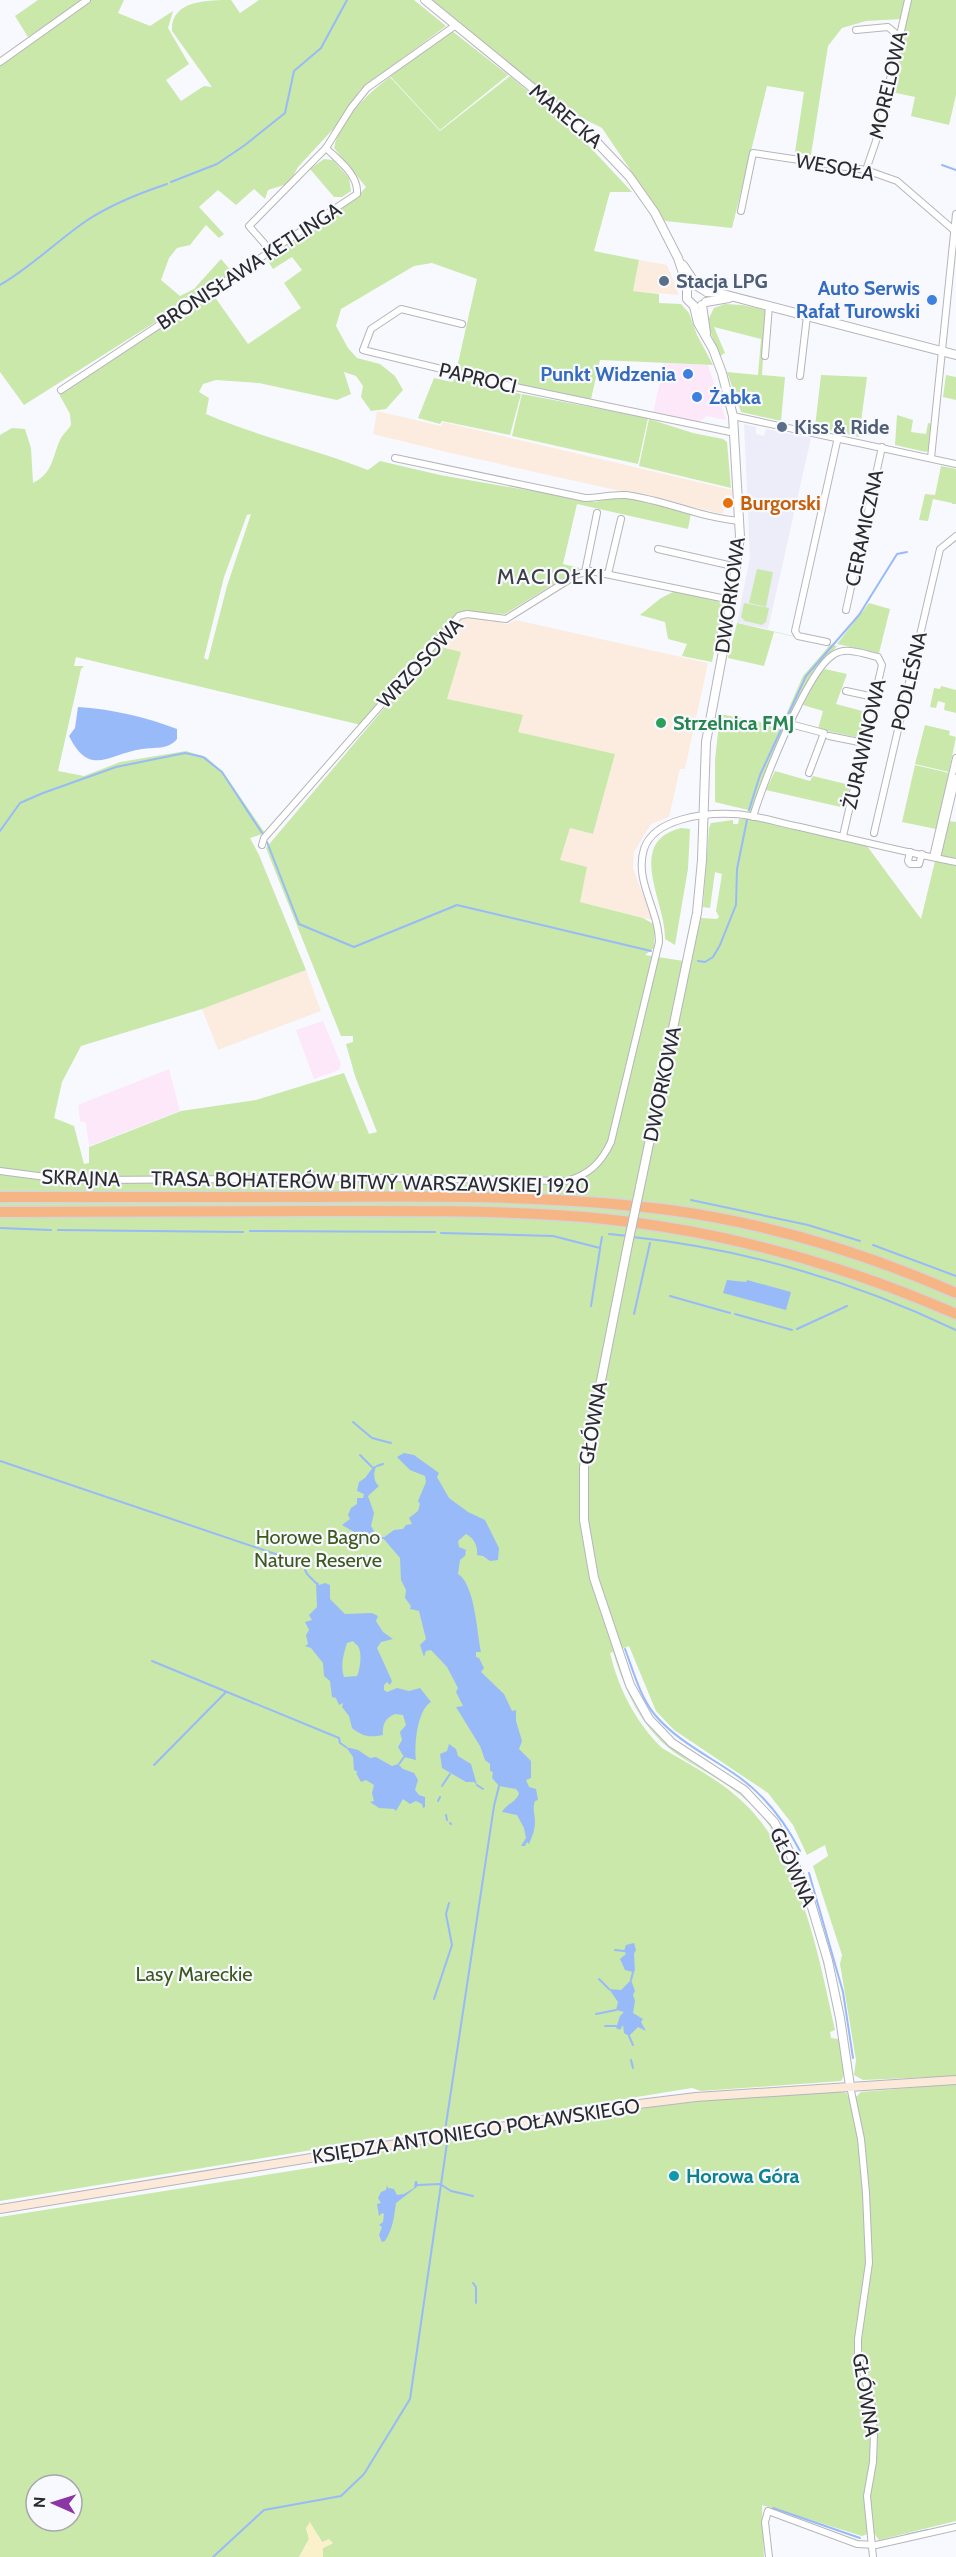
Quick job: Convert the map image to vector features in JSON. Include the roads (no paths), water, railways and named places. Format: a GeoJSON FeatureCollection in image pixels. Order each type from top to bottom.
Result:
{"type":"FeatureCollection","features":[{"type":"Feature","properties":{"kind":"highway","name":"TRASA BOHATERÓW BITWY WARSZAWSKIEJ 1920"},"geometry":{"type":"LineString","coordinates":[[0,1197],[429,1196],[569,1200],[700,1215],[767,1229],[842,1250],[956,1293]]}},
{"type":"Feature","properties":{"kind":"highway","name":"TRASA BOHATERÓW BITWY WARSZAWSKIEJ 1920"},"geometry":{"type":"LineString","coordinates":[[0,1212],[418,1211],[548,1215],[660,1227],[762,1247],[875,1281],[956,1314]]}},
{"type":"Feature","properties":{"kind":"main road","name":"KSIĘDZA ANTONIEGO POŁAWSKIEGO"},"geometry":{"type":"LineString","coordinates":[[0,2209],[639,2104],[696,2097],[956,2080]]}},
{"type":"Feature","properties":{"kind":"street"},"geometry":{"type":"LineString","coordinates":[[0,62],[87,0]]}},
{"type":"Feature","properties":{"kind":"street","name":"MARECKA"},"geometry":{"type":"LineString","coordinates":[[425,0],[583,129],[609,153],[646,199],[678,258],[697,286]]}},
{"type":"Feature","properties":{"kind":"street","name":"MORELOWA"},"geometry":{"type":"LineString","coordinates":[[866,170],[876,141],[908,0]]}},
{"type":"Feature","properties":{"kind":"street"},"geometry":{"type":"LineString","coordinates":[[270,250],[249,226],[326,148],[351,108],[367,88],[456,25]]}},
{"type":"Feature","properties":{"kind":"street"},"geometry":{"type":"LineString","coordinates":[[856,30],[888,27],[900,37]]}},
{"type":"Feature","properties":{"kind":"street","name":"BRONISŁAWA KETLINGA"},"geometry":{"type":"LineString","coordinates":[[61,390],[357,194],[358,186],[352,176],[326,148]]}},
{"type":"Feature","properties":{"kind":"street","name":"WESOŁA"},"geometry":{"type":"LineString","coordinates":[[741,211],[753,153],[866,170],[897,181],[956,231]]}},
{"type":"Feature","properties":{"kind":"street"},"geometry":{"type":"LineString","coordinates":[[931,458],[956,214]]}},
{"type":"Feature","properties":{"kind":"street","name":"MARECKA"},"geometry":{"type":"LineString","coordinates":[[678,258],[688,290],[687,299],[700,304]]}},
{"type":"Feature","properties":{"kind":"street"},"geometry":{"type":"LineString","coordinates":[[688,290],[697,286],[707,292],[956,355]]}},
{"type":"Feature","properties":{"kind":"street"},"geometry":{"type":"LineString","coordinates":[[700,304],[707,292]]}},
{"type":"Feature","properties":{"kind":"street"},"geometry":{"type":"LineString","coordinates":[[700,304],[733,297]]}},
{"type":"Feature","properties":{"kind":"street","name":"DWORKOWA"},"geometry":{"type":"LineString","coordinates":[[628,1244],[697,913],[702,860],[706,742],[731,600],[740,521],[733,416],[723,373],[698,323],[700,304]]}},
{"type":"Feature","properties":{"kind":"street"},"geometry":{"type":"LineString","coordinates":[[765,356],[769,306]]}},
{"type":"Feature","properties":{"kind":"street","name":"PAPROCI"},"geometry":{"type":"LineString","coordinates":[[462,324],[401,309],[371,329],[363,350],[520,388],[735,433]]}},
{"type":"Feature","properties":{"kind":"street"},"geometry":{"type":"LineString","coordinates":[[801,376],[807,316]]}},
{"type":"Feature","properties":{"kind":"street","name":"CERAMICZNA"},"geometry":{"type":"LineString","coordinates":[[733,416],[956,464]]}},
{"type":"Feature","properties":{"kind":"street"},"geometry":{"type":"LineString","coordinates":[[827,642],[798,636],[795,631],[837,437]]}},
{"type":"Feature","properties":{"kind":"street","name":"CERAMICZNA"},"geometry":{"type":"LineString","coordinates":[[846,610],[882,447]]}},
{"type":"Feature","properties":{"kind":"street"},"geometry":{"type":"LineString","coordinates":[[395,458],[585,498],[600,499],[625,495],[722,519],[740,521]]}},
{"type":"Feature","properties":{"kind":"street"},"geometry":{"type":"LineString","coordinates":[[597,513],[585,572],[608,574],[731,600]]}},
{"type":"Feature","properties":{"kind":"street"},"geometry":{"type":"LineString","coordinates":[[608,574],[621,519]]}},
{"type":"Feature","properties":{"kind":"street","name":"PODLEŚNA"},"geometry":{"type":"LineString","coordinates":[[874,833],[940,549],[956,536]]}},
{"type":"Feature","properties":{"kind":"street"},"geometry":{"type":"LineString","coordinates":[[658,549],[736,567]]}},
{"type":"Feature","properties":{"kind":"street","name":"WRZOSOWA"},"geometry":{"type":"LineString","coordinates":[[262,845],[264,838],[459,616],[467,614],[506,619],[585,572]]}},
{"type":"Feature","properties":{"kind":"street","name":"ŻURAWINOWA"},"geometry":{"type":"LineString","coordinates":[[790,724],[814,675],[832,655],[848,650],[878,657],[882,665],[843,836]]}},
{"type":"Feature","properties":{"kind":"street"},"geometry":{"type":"LineString","coordinates":[[846,691],[874,697]]}},
{"type":"Feature","properties":{"kind":"street"},"geometry":{"type":"LineString","coordinates":[[753,817],[758,798],[790,724],[824,734],[809,773]]}},
{"type":"Feature","properties":{"kind":"street"},"geometry":{"type":"LineString","coordinates":[[829,736],[864,743]]}},
{"type":"Feature","properties":{"kind":"street"},"geometry":{"type":"LineString","coordinates":[[935,857],[956,758]]}},
{"type":"Feature","properties":{"kind":"street"},"geometry":{"type":"LineString","coordinates":[[935,857],[956,778]]}},
{"type":"Feature","properties":{"kind":"street"},"geometry":{"type":"LineString","coordinates":[[703,817],[734,814],[753,817],[956,862]]}},
{"type":"Feature","properties":{"kind":"street","name":"DWORKOWA"},"geometry":{"type":"LineString","coordinates":[[592,1170],[606,1154],[611,1142],[658,942],[654,909],[643,880],[641,861],[644,851],[652,836],[663,826],[678,820],[703,817]]}},
{"type":"Feature","properties":{"kind":"street"},"geometry":{"type":"LineString","coordinates":[[910,852],[908,861],[910,864],[919,864],[922,854]]}},
{"type":"Feature","properties":{"kind":"street","name":"SKRAJNA"},"geometry":{"type":"LineString","coordinates":[[0,1171],[89,1180],[397,1178],[566,1181],[579,1178],[592,1170]]}},
{"type":"Feature","properties":{"kind":"street","name":"GŁÓWNA"},"geometry":{"type":"LineString","coordinates":[[628,1244],[584,1467],[585,1527],[594,1578],[630,1685],[649,1719],[672,1743],[744,1790],[774,1822],[809,1897],[828,1961],[861,2139],[867,2215],[869,2264],[858,2339],[858,2354],[871,2400],[874,2433],[873,2462],[867,2496],[873,2557]]}},
{"type":"Feature","properties":{"kind":"street"},"geometry":{"type":"LineString","coordinates":[[769,2557],[765,2522],[768,2511],[857,2544],[883,2544],[956,2527]]}},
{"type":"Feature","properties":{"kind":"water"},"geometry":{"type":"Polygon","coordinates":[[[78,707],[141,717],[177,729],[177,739],[170,745],[92,760],[77,749],[69,736],[75,728],[78,707]]]}},
{"type":"Feature","properties":{"kind":"water"},"geometry":{"type":"Polygon","coordinates":[[[727,1280],[746,1282],[747,1280],[791,1292],[786,1310],[723,1293],[727,1280]]]}},
{"type":"Feature","properties":{"kind":"water"},"geometry":{"type":"Polygon","coordinates":[[[404,1453],[414,1455],[439,1473],[437,1477],[449,1498],[468,1512],[485,1520],[499,1548],[498,1560],[490,1561],[477,1555],[475,1543],[466,1534],[458,1541],[459,1547],[466,1550],[465,1556],[460,1560],[458,1574],[464,1579],[472,1598],[481,1652],[476,1652],[476,1657],[479,1658],[484,1668],[481,1672],[504,1694],[512,1711],[516,1710],[516,1721],[522,1741],[519,1749],[531,1761],[531,1778],[526,1780],[529,1787],[536,1789],[538,1800],[535,1801],[534,1807],[533,1833],[529,1844],[527,1842],[525,1846],[521,1846],[526,1838],[517,1815],[502,1812],[519,1793],[516,1789],[499,1786],[492,1778],[493,1772],[490,1771],[490,1764],[485,1760],[480,1746],[456,1707],[463,1706],[456,1692],[458,1688],[447,1667],[431,1650],[426,1651],[424,1657],[420,1645],[426,1639],[419,1611],[410,1609],[411,1606],[405,1598],[406,1590],[401,1580],[400,1558],[383,1538],[394,1530],[403,1529],[406,1525],[412,1524],[409,1518],[418,1511],[420,1504],[418,1501],[426,1482],[425,1476],[410,1470],[397,1457],[404,1453]]]}},
{"type":"Feature","properties":{"kind":"water"},"geometry":{"type":"Polygon","coordinates":[[[374,1466],[377,1466],[374,1476],[379,1486],[368,1496],[374,1513],[371,1526],[378,1538],[360,1541],[359,1535],[342,1525],[350,1519],[348,1515],[351,1508],[357,1504],[357,1498],[363,1498],[364,1494],[357,1491],[359,1482],[374,1466]]]}},
{"type":"Feature","properties":{"kind":"water"},"geometry":{"type":"Polygon","coordinates":[[[316,1583],[330,1585],[330,1599],[345,1614],[372,1613],[378,1616],[376,1621],[383,1632],[393,1639],[381,1642],[377,1648],[392,1681],[390,1685],[387,1682],[384,1685],[384,1690],[387,1692],[397,1688],[409,1691],[420,1688],[431,1702],[422,1712],[416,1738],[416,1760],[404,1757],[398,1747],[402,1740],[400,1732],[406,1725],[403,1715],[395,1714],[387,1720],[383,1728],[383,1735],[366,1736],[352,1728],[349,1716],[342,1707],[343,1703],[339,1705],[336,1698],[332,1697],[330,1681],[324,1676],[323,1663],[311,1648],[305,1646],[308,1644],[306,1635],[309,1630],[305,1622],[312,1620],[309,1615],[317,1607],[316,1583]],[[353,1641],[347,1643],[345,1651],[342,1664],[344,1677],[357,1676],[359,1670],[360,1651],[353,1641]]]}},
{"type":"Feature","properties":{"kind":"water"},"geometry":{"type":"Polygon","coordinates":[[[449,1744],[456,1749],[458,1756],[471,1764],[477,1785],[474,1782],[466,1782],[442,1768],[440,1754],[447,1751],[449,1744]]]}},
{"type":"Feature","properties":{"kind":"water"},"geometry":{"type":"Polygon","coordinates":[[[346,1747],[358,1750],[370,1758],[376,1757],[392,1766],[398,1764],[403,1769],[414,1773],[418,1780],[415,1790],[419,1795],[425,1797],[425,1807],[423,1808],[422,1804],[416,1801],[410,1804],[403,1799],[396,1811],[379,1808],[370,1802],[374,1801],[372,1793],[374,1785],[366,1780],[361,1782],[356,1773],[358,1772],[354,1770],[353,1757],[346,1747]]]}},
{"type":"Feature","properties":{"kind":"water"},"geometry":{"type":"Polygon","coordinates":[[[634,1943],[636,1950],[634,1954],[635,1971],[633,1972],[625,1970],[620,1959],[626,1954],[624,1951],[626,1945],[634,1943]]]}},
{"type":"Feature","properties":{"kind":"water"},"geometry":{"type":"Polygon","coordinates":[[[631,1980],[635,1991],[633,2013],[643,2019],[641,2022],[646,2031],[638,2027],[629,2036],[624,2033],[623,2025],[620,2030],[616,2028],[624,2012],[616,2010],[618,2002],[609,1989],[621,1990],[631,1980]]]}},
{"type":"Feature","properties":{"kind":"water"},"geometry":{"type":"Polygon","coordinates":[[[415,2181],[418,2186],[396,2203],[391,2227],[385,2241],[382,2242],[379,2235],[382,2227],[379,2225],[383,2222],[384,2214],[379,2216],[377,2204],[381,2203],[378,2198],[381,2192],[386,2190],[387,2185],[388,2188],[394,2189],[397,2195],[404,2194],[414,2188],[415,2181]]]}},
{"type":"Feature","properties":{"kind":"waterway"},"geometry":{"type":"LineString","coordinates":[[171,182],[217,164],[285,113],[294,71],[321,48],[347,0]]}},
{"type":"Feature","properties":{"kind":"waterway"},"geometry":{"type":"LineString","coordinates":[[942,165],[956,170]]}},
{"type":"Feature","properties":{"kind":"waterway"},"geometry":{"type":"LineString","coordinates":[[0,285],[95,215],[125,200],[167,184]]}},
{"type":"Feature","properties":{"kind":"waterway"},"geometry":{"type":"LineString","coordinates":[[749,810],[760,775],[806,676],[859,615],[897,554],[907,552]]}},
{"type":"Feature","properties":{"kind":"waterway"},"geometry":{"type":"LineString","coordinates":[[0,831],[20,803],[43,793],[116,767],[185,753],[203,757],[222,772],[262,833]]}},
{"type":"Feature","properties":{"kind":"waterway"},"geometry":{"type":"LineString","coordinates":[[698,961],[705,962],[713,957],[736,905],[737,869],[747,820]]}},
{"type":"Feature","properties":{"kind":"waterway"},"geometry":{"type":"LineString","coordinates":[[267,842],[299,924],[354,947],[457,905],[651,951]]}},
{"type":"Feature","properties":{"kind":"waterway"},"geometry":{"type":"LineString","coordinates":[[691,1200],[808,1225],[860,1241]]}},
{"type":"Feature","properties":{"kind":"waterway"},"geometry":{"type":"LineString","coordinates":[[0,1228],[51,1230]]}},
{"type":"Feature","properties":{"kind":"waterway"},"geometry":{"type":"LineString","coordinates":[[58,1230],[243,1232]]}},
{"type":"Feature","properties":{"kind":"waterway"},"geometry":{"type":"LineString","coordinates":[[250,1231],[435,1232]]}},
{"type":"Feature","properties":{"kind":"waterway"},"geometry":{"type":"LineString","coordinates":[[441,1233],[553,1236],[600,1248],[602,1237]]}},
{"type":"Feature","properties":{"kind":"waterway"},"geometry":{"type":"LineString","coordinates":[[609,1234],[628,1236]]}},
{"type":"Feature","properties":{"kind":"waterway"},"geometry":{"type":"LineString","coordinates":[[633,1237],[716,1250],[798,1270],[879,1297],[956,1330]]}},
{"type":"Feature","properties":{"kind":"waterway"},"geometry":{"type":"LineString","coordinates":[[634,1314],[650,1243]]}},
{"type":"Feature","properties":{"kind":"waterway"},"geometry":{"type":"LineString","coordinates":[[873,1245],[956,1276]]}},
{"type":"Feature","properties":{"kind":"waterway"},"geometry":{"type":"LineString","coordinates":[[591,1306],[600,1249]]}},
{"type":"Feature","properties":{"kind":"waterway"},"geometry":{"type":"LineString","coordinates":[[670,1296],[730,1313]]}},
{"type":"Feature","properties":{"kind":"waterway"},"geometry":{"type":"LineString","coordinates":[[797,1329],[847,1306]]}},
{"type":"Feature","properties":{"kind":"waterway"},"geometry":{"type":"LineString","coordinates":[[735,1314],[792,1330]]}},
{"type":"Feature","properties":{"kind":"waterway"},"geometry":{"type":"LineString","coordinates":[[353,1422],[372,1438],[391,1443]]}},
{"type":"Feature","properties":{"kind":"waterway"},"geometry":{"type":"LineString","coordinates":[[360,1455],[372,1467]]}},
{"type":"Feature","properties":{"kind":"waterway"},"geometry":{"type":"LineString","coordinates":[[0,1461],[302,1563],[307,1574],[316,1583]]}},
{"type":"Feature","properties":{"kind":"waterway"},"geometry":{"type":"LineString","coordinates":[[377,1466],[383,1464]]}},
{"type":"Feature","properties":{"kind":"waterway"},"geometry":{"type":"LineString","coordinates":[[378,1538],[383,1538]]}},
{"type":"Feature","properties":{"kind":"waterway"},"geometry":{"type":"LineString","coordinates":[[625,1649],[641,1692],[655,1715],[683,1740],[756,1791],[780,1819],[800,1851]]}},
{"type":"Feature","properties":{"kind":"waterway"},"geometry":{"type":"LineString","coordinates":[[152,1661],[339,1738],[340,1743],[346,1747]]}},
{"type":"Feature","properties":{"kind":"waterway"},"geometry":{"type":"LineString","coordinates":[[154,1765],[226,1692]]}},
{"type":"Feature","properties":{"kind":"waterway"},"geometry":{"type":"LineString","coordinates":[[399,1764],[404,1757]]}},
{"type":"Feature","properties":{"kind":"waterway"},"geometry":{"type":"LineString","coordinates":[[442,1786],[450,1774]]}},
{"type":"Feature","properties":{"kind":"waterway"},"geometry":{"type":"LineString","coordinates":[[477,1785],[483,1789]]}},
{"type":"Feature","properties":{"kind":"waterway"},"geometry":{"type":"LineString","coordinates":[[445,2131],[494,1806],[499,1786]]}},
{"type":"Feature","properties":{"kind":"waterway"},"geometry":{"type":"LineString","coordinates":[[438,1801],[440,1797]]}},
{"type":"Feature","properties":{"kind":"waterway"},"geometry":{"type":"LineString","coordinates":[[446,1815],[447,1820]]}},
{"type":"Feature","properties":{"kind":"waterway"},"geometry":{"type":"LineString","coordinates":[[809,1873],[843,1992],[853,2058]]}},
{"type":"Feature","properties":{"kind":"waterway"},"geometry":{"type":"LineString","coordinates":[[434,1999],[452,1945],[446,1914],[449,1903]]}},
{"type":"Feature","properties":{"kind":"waterway"},"geometry":{"type":"LineString","coordinates":[[615,1950],[624,1951]]}},
{"type":"Feature","properties":{"kind":"waterway"},"geometry":{"type":"LineString","coordinates":[[631,1980],[633,1972]]}},
{"type":"Feature","properties":{"kind":"waterway"},"geometry":{"type":"LineString","coordinates":[[599,1979],[609,1989]]}},
{"type":"Feature","properties":{"kind":"waterway"},"geometry":{"type":"LineString","coordinates":[[596,2014],[616,2010]]}},
{"type":"Feature","properties":{"kind":"waterway"},"geometry":{"type":"LineString","coordinates":[[605,2026],[616,2026]]}},
{"type":"Feature","properties":{"kind":"waterway"},"geometry":{"type":"LineString","coordinates":[[629,2036],[633,2045]]}},
{"type":"Feature","properties":{"kind":"waterway"},"geometry":{"type":"LineString","coordinates":[[631,2060],[633,2068]]}},
{"type":"Feature","properties":{"kind":"waterway"},"geometry":{"type":"LineString","coordinates":[[213,2557],[264,2510],[341,2496],[364,2474],[410,2399],[447,2143]]}},
{"type":"Feature","properties":{"kind":"waterway"},"geometry":{"type":"LineString","coordinates":[[418,2185],[440,2184],[451,2191],[473,2196]]}},
{"type":"Feature","properties":{"kind":"waterway"},"geometry":{"type":"LineString","coordinates":[[473,2283],[476,2287],[476,2303]]}},
{"type":"Feature","properties":{"kind":"waterway"},"geometry":{"type":"LineString","coordinates":[[773,2508],[860,2538]]}},
{"type":"Feature","properties":{"kind":"waterway"},"geometry":{"type":"LineString","coordinates":[[906,2535],[928,2530]]}},
{"type":"Feature","properties":{"kind":"place","name":"Stacja LPG"},"geometry":{"type":"Point","coordinates":[664,281]}},
{"type":"Feature","properties":{"kind":"place","name":"Auto Serwis Rafał Turowski"},"geometry":{"type":"Point","coordinates":[932,300]}},
{"type":"Feature","properties":{"kind":"place","name":"Punkt Widzenia"},"geometry":{"type":"Point","coordinates":[688,374]}},
{"type":"Feature","properties":{"kind":"place","name":"Żabka"},"geometry":{"type":"Point","coordinates":[697,397]}},
{"type":"Feature","properties":{"kind":"place","name":"Kiss & Ride"},"geometry":{"type":"Point","coordinates":[782,427]}},
{"type":"Feature","properties":{"kind":"place","name":"Burgorski"},"geometry":{"type":"Point","coordinates":[728,503]}},
{"type":"Feature","properties":{"kind":"place","name":"Strzelnica FMJ"},"geometry":{"type":"Point","coordinates":[661,723]}},
{"type":"Feature","properties":{"kind":"place","name":"Horowa Góra"},"geometry":{"type":"Point","coordinates":[674,2176]}},
{"type":"Feature","properties":{"kind":"district","name":"MACIOŁKI"},"geometry":{"type":"Point","coordinates":[551,576]}},
{"type":"Feature","properties":{"kind":"park label","name":"Horowe Bagno Nature Reserve"},"geometry":{"type":"Point","coordinates":[318,1548]}},
{"type":"Feature","properties":{"kind":"park label","name":"Lasy Mareckie"},"geometry":{"type":"Point","coordinates":[194,1974]}}]}
